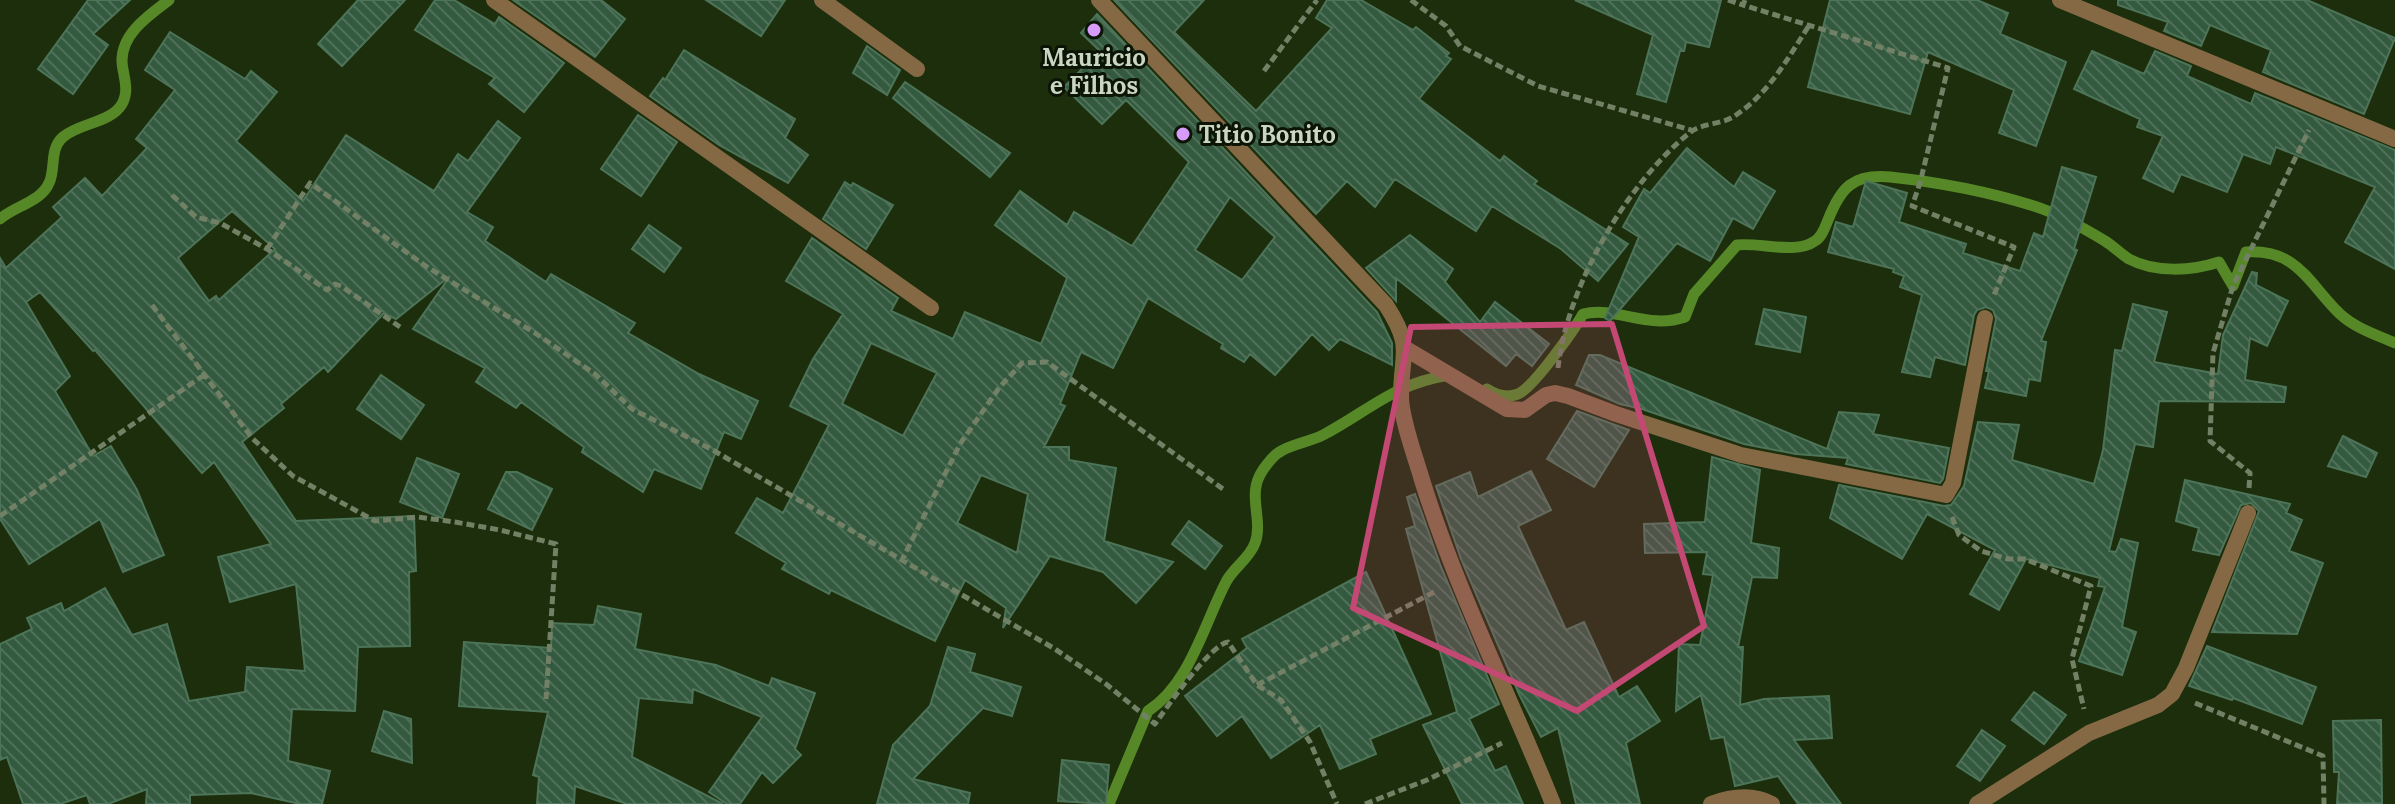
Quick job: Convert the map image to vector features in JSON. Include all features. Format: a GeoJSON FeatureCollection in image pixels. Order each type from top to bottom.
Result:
{"type":"FeatureCollection","features":[{"type":"Feature","properties":{"kind":"street"},"geometry":{"type":"LineString","coordinates":[[494,0],[931,308]]}},
{"type":"Feature","properties":{"kind":"street"},"geometry":{"type":"LineString","coordinates":[[822,0],[917,69]]}},
{"type":"Feature","properties":{"kind":"street"},"geometry":{"type":"LineString","coordinates":[[1099,0],[1386,305],[1402,329],[1406,349],[1401,398],[1423,483],[1458,580],[1553,804]]}},
{"type":"Feature","properties":{"kind":"street"},"geometry":{"type":"LineString","coordinates":[[2060,0],[2395,139]]}},
{"type":"Feature","properties":{"kind":"street"},"geometry":{"type":"LineString","coordinates":[[1406,349],[1507,409],[1525,410],[1539,399],[1555,393],[1741,455],[1946,495],[1953,483],[1985,318]]}},
{"type":"Feature","properties":{"kind":"street"},"geometry":{"type":"LineString","coordinates":[[1977,804],[2089,733],[2158,705],[2172,694],[2186,668],[2248,513]]}},
{"type":"Feature","properties":{"kind":"street"},"geometry":{"type":"LineString","coordinates":[[1711,804],[1727,798],[1762,799],[1772,804]]}},
{"type":"Feature","properties":{"kind":"path"},"geometry":{"type":"LineString","coordinates":[[1264,71],[1317,0]]}},
{"type":"Feature","properties":{"kind":"path"},"geometry":{"type":"LineString","coordinates":[[1411,0],[1446,26],[1460,46],[1538,86],[1691,130]]}},
{"type":"Feature","properties":{"kind":"path"},"geometry":{"type":"LineString","coordinates":[[1728,0],[1948,68],[1912,206],[2014,247],[1985,318]]}},
{"type":"Feature","properties":{"kind":"path"},"geometry":{"type":"LineString","coordinates":[[1555,393],[1560,348],[1583,276],[1643,178],[1691,130],[1731,118],[1766,89],[1810,24]]}},
{"type":"Feature","properties":{"kind":"path"},"geometry":{"type":"LineString","coordinates":[[2248,513],[2250,473],[2210,441],[2213,353],[2233,286],[2319,107]]}},
{"type":"Feature","properties":{"kind":"path"},"geometry":{"type":"LineString","coordinates":[[267,249],[310,183],[427,267],[595,374],[632,409],[711,449],[1055,649],[1106,684],[1155,724],[1196,671],[1224,642],[1232,646],[1257,685],[1281,700],[1310,742],[1337,804]]}},
{"type":"Feature","properties":{"kind":"path"},"geometry":{"type":"LineString","coordinates":[[172,195],[196,217],[220,223],[267,249],[327,290],[335,284],[341,286],[400,327]]}},
{"type":"Feature","properties":{"kind":"path"},"geometry":{"type":"LineString","coordinates":[[152,305],[252,438],[293,476],[375,521],[418,517],[500,530],[556,544],[546,699]]}},
{"type":"Feature","properties":{"kind":"path"},"geometry":{"type":"LineString","coordinates":[[901,562],[960,444],[999,388],[1022,363],[1047,362],[1223,489]]}},
{"type":"Feature","properties":{"kind":"path"},"geometry":{"type":"LineString","coordinates":[[0,516],[204,375]]}},
{"type":"Feature","properties":{"kind":"path"},"geometry":{"type":"LineString","coordinates":[[1946,495],[1959,535],[1981,551],[2008,559],[2025,559],[2091,586],[2072,659],[2089,733]]}},
{"type":"Feature","properties":{"kind":"path"},"geometry":{"type":"LineString","coordinates":[[1257,685],[1403,606],[1458,580]]}},
{"type":"Feature","properties":{"kind":"path"},"geometry":{"type":"LineString","coordinates":[[2172,694],[2323,756],[2324,804]]}},
{"type":"Feature","properties":{"kind":"path"},"geometry":{"type":"LineString","coordinates":[[1365,804],[1468,762],[1525,732]]}},
{"type":"Feature","properties":{"kind":"highlighted area"},"geometry":{"type":"Polygon","coordinates":[[[1612,324],[1704,626],[1577,711],[1353,608],[1411,327],[1612,324]]]}},
{"type":"Feature","properties":{"kind":"building"},"geometry":{"type":"Polygon","coordinates":[[[88,0],[130,0],[93,34],[108,45],[73,94],[38,69],[88,0]]]}},
{"type":"Feature","properties":{"kind":"building"},"geometry":{"type":"Polygon","coordinates":[[[358,0],[405,0],[342,66],[318,44],[358,0]]]}},
{"type":"Feature","properties":{"kind":"building"},"geometry":{"type":"Polygon","coordinates":[[[435,0],[454,0],[495,24],[499,17],[564,63],[524,112],[489,84],[495,78],[415,30],[435,0]]]}},
{"type":"Feature","properties":{"kind":"building"},"geometry":{"type":"Polygon","coordinates":[[[513,0],[601,0],[625,19],[595,57],[513,0]]]}},
{"type":"Feature","properties":{"kind":"building"},"geometry":{"type":"Polygon","coordinates":[[[706,0],[785,0],[761,36],[706,0]]]}},
{"type":"Feature","properties":{"kind":"building"},"geometry":{"type":"Polygon","coordinates":[[[1114,0],[1204,0],[1174,32],[1256,111],[1332,28],[1316,18],[1327,0],[1361,0],[1413,30],[1416,27],[1449,53],[1446,56],[1451,59],[1419,99],[1500,161],[1504,156],[1537,181],[1534,184],[1628,244],[1598,281],[1561,249],[1492,206],[1476,231],[1395,179],[1375,207],[1347,181],[1316,214],[1114,0]]]}},
{"type":"Feature","properties":{"kind":"building"},"geometry":{"type":"Polygon","coordinates":[[[1575,0],[1721,0],[1709,47],[1686,42],[1684,51],[1680,51],[1666,102],[1637,94],[1653,35],[1575,0]]]}},
{"type":"Feature","properties":{"kind":"building"},"geometry":{"type":"Polygon","coordinates":[[[1830,0],[1977,0],[2008,13],[2000,34],[2066,62],[2036,146],[1999,133],[2014,90],[1928,52],[1910,114],[1808,87],[1830,0]]]}},
{"type":"Feature","properties":{"kind":"building"},"geometry":{"type":"Polygon","coordinates":[[[2118,0],[2307,0],[2395,38],[2364,114],[2263,72],[2271,50],[2210,25],[2201,46],[2164,31],[2168,22],[2118,5],[2118,0]]]}},
{"type":"Feature","properties":{"kind":"building"},"geometry":{"type":"Polygon","coordinates":[[[1097,14],[1377,312],[1392,343],[1392,365],[1340,339],[1329,350],[1312,334],[1275,375],[1250,354],[1244,362],[1221,348],[1223,344],[1148,298],[1113,368],[1081,352],[1060,404],[1065,406],[1044,447],[1069,447],[1069,460],[1116,468],[1104,541],[1173,562],[1136,603],[1103,572],[1050,556],[1003,628],[1006,608],[965,580],[935,641],[831,590],[829,594],[782,569],[786,563],[736,533],[757,498],[783,513],[829,425],[790,406],[813,359],[843,314],[786,281],[812,238],[898,298],[891,311],[953,339],[965,312],[1041,344],[1067,278],[995,225],[1020,191],[1067,225],[1074,212],[1132,246],[1189,162],[1126,100],[1102,124],[1064,87],[1100,51],[1081,33],[1097,14]],[[1230,197],[1195,250],[1242,280],[1275,237],[1230,197]],[[871,343],[842,404],[903,436],[937,373],[871,343]],[[981,475],[957,523],[1017,553],[1028,494],[981,475]]]}},
{"type":"Feature","properties":{"kind":"building"},"geometry":{"type":"Polygon","coordinates":[[[170,32],[245,79],[251,71],[277,92],[236,141],[303,201],[346,135],[434,191],[458,154],[468,161],[498,121],[520,138],[467,212],[493,227],[485,241],[546,282],[551,274],[635,323],[628,333],[699,374],[758,401],[741,439],[724,432],[701,489],[654,469],[643,492],[582,452],[584,447],[521,402],[516,408],[476,382],[485,368],[413,329],[450,276],[396,319],[384,313],[328,372],[324,367],[281,404],[284,408],[242,442],[296,521],[414,516],[416,571],[409,572],[410,646],[358,647],[355,711],[292,709],[288,761],[330,771],[322,804],[300,804],[251,793],[190,795],[190,804],[146,804],[147,789],[108,804],[90,804],[87,795],[60,804],[23,804],[7,757],[0,760],[0,644],[32,629],[27,618],[61,603],[64,611],[105,588],[132,635],[167,624],[189,701],[245,692],[247,667],[305,671],[296,584],[230,602],[218,557],[271,544],[214,462],[202,473],[40,292],[26,302],[70,376],[55,391],[93,456],[111,446],[137,490],[164,555],[123,572],[100,519],[29,564],[0,519],[0,258],[6,268],[62,217],[53,207],[85,178],[102,196],[147,148],[136,139],[175,90],[145,70],[170,32]],[[232,211],[178,258],[209,301],[216,296],[219,300],[275,249],[232,211]]]}},
{"type":"Feature","properties":{"kind":"building"},"geometry":{"type":"Polygon","coordinates":[[[867,46],[900,70],[887,95],[853,73],[867,46]]]}},
{"type":"Feature","properties":{"kind":"building"},"geometry":{"type":"Polygon","coordinates":[[[684,50],[795,119],[785,138],[808,155],[788,183],[719,145],[650,96],[663,78],[665,80],[684,50]]]}},
{"type":"Feature","properties":{"kind":"building"},"geometry":{"type":"Polygon","coordinates":[[[2092,51],[2144,74],[2155,51],[2191,66],[2187,76],[2251,104],[2255,93],[2395,150],[2395,269],[2345,242],[2375,187],[2276,147],[2270,164],[2243,154],[2227,192],[2181,174],[2173,192],[2143,178],[2163,136],[2137,127],[2140,119],[2074,89],[2092,51]]]}},
{"type":"Feature","properties":{"kind":"building"},"geometry":{"type":"Polygon","coordinates":[[[905,82],[1010,153],[990,177],[893,98],[905,82]]]}},
{"type":"Feature","properties":{"kind":"building"},"geometry":{"type":"Polygon","coordinates":[[[638,115],[677,142],[641,196],[601,169],[638,115]]]}},
{"type":"Feature","properties":{"kind":"building"},"geometry":{"type":"Polygon","coordinates":[[[1687,148],[1734,187],[1743,172],[1775,191],[1753,229],[1733,218],[1710,261],[1677,243],[1610,321],[1605,318],[1639,237],[1623,227],[1644,189],[1650,193],[1687,148]]]}},
{"type":"Feature","properties":{"kind":"building"},"geometry":{"type":"Polygon","coordinates":[[[2062,167],[2096,177],[2074,249],[2077,250],[2041,341],[2046,342],[2040,381],[2029,379],[2026,396],[1985,388],[1996,319],[1993,310],[1986,307],[1977,310],[1974,315],[1965,365],[1935,357],[1930,377],[1902,372],[1922,295],[1900,287],[1904,276],[1893,272],[1894,269],[1828,252],[1836,222],[1853,227],[1866,181],[1907,193],[1899,222],[1966,244],[1963,253],[2020,271],[2034,233],[2043,237],[2062,167]]]}},
{"type":"Feature","properties":{"kind":"building"},"geometry":{"type":"Polygon","coordinates":[[[845,182],[851,186],[853,183],[893,205],[866,249],[823,219],[845,182]]]}},
{"type":"Feature","properties":{"kind":"building"},"geometry":{"type":"Polygon","coordinates":[[[649,225],[681,248],[664,272],[632,249],[649,225]]]}},
{"type":"Feature","properties":{"kind":"building"},"geometry":{"type":"Polygon","coordinates":[[[1410,235],[1453,269],[1445,282],[1480,322],[1495,302],[1549,344],[1532,366],[1516,354],[1506,366],[1396,278],[1396,301],[1366,268],[1410,235]]]}},
{"type":"Feature","properties":{"kind":"building"},"geometry":{"type":"Polygon","coordinates":[[[2252,272],[2257,273],[2256,285],[2288,301],[2267,346],[2250,338],[2245,380],[2286,387],[2284,402],[2159,401],[2153,447],[2135,444],[2109,551],[2116,552],[2121,539],[2138,543],[2122,627],[2136,632],[2122,675],[2079,661],[2105,587],[2098,586],[2100,578],[2026,559],[1999,610],[1970,594],[1995,550],[1927,514],[1902,559],[1830,518],[1839,485],[1951,505],[1964,486],[1978,422],[2019,425],[2012,460],[2094,484],[2103,450],[2115,350],[2122,351],[2133,304],[2167,312],[2154,362],[2218,374],[2223,335],[2252,272]]]}},
{"type":"Feature","properties":{"kind":"building"},"geometry":{"type":"Polygon","coordinates":[[[1764,309],[1806,317],[1800,352],[1756,344],[1764,309]]]}},
{"type":"Feature","properties":{"kind":"building"},"geometry":{"type":"Polygon","coordinates":[[[1589,355],[1600,355],[1827,449],[1839,412],[1879,415],[1873,434],[1949,448],[1943,479],[1940,483],[1846,464],[1848,458],[1796,454],[1744,444],[1620,404],[1576,385],[1589,355]]]}},
{"type":"Feature","properties":{"kind":"building"},"geometry":{"type":"Polygon","coordinates":[[[381,375],[424,405],[401,439],[357,409],[381,375]]]}},
{"type":"Feature","properties":{"kind":"building"},"geometry":{"type":"Polygon","coordinates":[[[1577,411],[1629,430],[1594,487],[1547,459],[1577,411]]]}},
{"type":"Feature","properties":{"kind":"building"},"geometry":{"type":"Polygon","coordinates":[[[2343,436],[2377,453],[2366,477],[2328,466],[2343,436]]]}},
{"type":"Feature","properties":{"kind":"building"},"geometry":{"type":"Polygon","coordinates":[[[1712,457],[1760,470],[1751,543],[1779,548],[1777,578],[1752,577],[1738,647],[1743,647],[1740,705],[1764,699],[1829,696],[1832,738],[1794,740],[1841,804],[1798,804],[1778,776],[1735,786],[1724,737],[1711,739],[1701,695],[1676,711],[1679,644],[1700,645],[1713,575],[1703,574],[1707,552],[1645,553],[1644,524],[1705,522],[1712,457]]]}},
{"type":"Feature","properties":{"kind":"building"},"geometry":{"type":"Polygon","coordinates":[[[417,458],[459,474],[442,518],[400,502],[417,458]]]}},
{"type":"Feature","properties":{"kind":"building"},"geometry":{"type":"Polygon","coordinates":[[[1531,471],[1551,510],[1518,526],[1566,630],[1584,622],[1619,697],[1637,686],[1660,721],[1626,743],[1640,804],[1576,804],[1558,728],[1541,737],[1519,694],[1461,559],[1436,486],[1470,472],[1478,497],[1531,471]]]}},
{"type":"Feature","properties":{"kind":"building"},"geometry":{"type":"Polygon","coordinates":[[[506,472],[517,472],[552,489],[532,530],[488,509],[506,472]]]}},
{"type":"Feature","properties":{"kind":"building"},"geometry":{"type":"Polygon","coordinates":[[[2185,480],[2290,504],[2286,513],[2302,520],[2289,551],[2323,563],[2297,634],[2212,632],[2259,511],[2251,503],[2241,505],[2219,555],[2193,550],[2199,528],[2176,521],[2185,480]]]}},
{"type":"Feature","properties":{"kind":"building"},"geometry":{"type":"Polygon","coordinates":[[[1415,494],[1441,567],[1499,704],[1469,719],[1495,771],[1506,766],[1523,804],[1462,804],[1423,725],[1457,712],[1406,529],[1415,526],[1407,497],[1415,494]]]}},
{"type":"Feature","properties":{"kind":"building"},"geometry":{"type":"Polygon","coordinates":[[[1189,521],[1222,546],[1205,569],[1172,544],[1189,521]]]}},
{"type":"Feature","properties":{"kind":"building"},"geometry":{"type":"Polygon","coordinates":[[[1366,572],[1431,714],[1370,739],[1376,754],[1340,769],[1320,725],[1271,758],[1242,716],[1217,736],[1185,696],[1247,648],[1242,639],[1366,572]]]}},
{"type":"Feature","properties":{"kind":"building"},"geometry":{"type":"Polygon","coordinates":[[[598,606],[641,614],[635,649],[716,665],[769,686],[772,678],[815,693],[795,749],[801,755],[773,783],[762,772],[740,804],[727,804],[709,792],[762,717],[693,689],[692,703],[639,698],[632,757],[723,804],[627,804],[575,786],[574,804],[537,804],[539,777],[533,775],[548,712],[459,706],[464,642],[551,648],[552,623],[594,625],[598,606]]]}},
{"type":"Feature","properties":{"kind":"building"},"geometry":{"type":"Polygon","coordinates":[[[2207,646],[2316,687],[2302,724],[2233,698],[2189,686],[2207,646]]]}},
{"type":"Feature","properties":{"kind":"building"},"geometry":{"type":"Polygon","coordinates":[[[948,647],[975,654],[970,672],[1021,687],[1012,716],[983,708],[913,779],[970,793],[968,804],[877,804],[893,745],[930,706],[948,647]]]}},
{"type":"Feature","properties":{"kind":"building"},"geometry":{"type":"Polygon","coordinates":[[[2034,692],[2066,715],[2044,744],[2012,720],[2034,692]]]}},
{"type":"Feature","properties":{"kind":"building"},"geometry":{"type":"Polygon","coordinates":[[[384,711],[411,719],[412,763],[372,751],[384,711]]]}},
{"type":"Feature","properties":{"kind":"building"},"geometry":{"type":"Polygon","coordinates":[[[2381,720],[2382,803],[2337,804],[2339,772],[2334,772],[2333,721],[2381,720]]]}},
{"type":"Feature","properties":{"kind":"building"},"geometry":{"type":"Polygon","coordinates":[[[1982,730],[2005,746],[1980,781],[1957,766],[1982,730]]]}},
{"type":"Feature","properties":{"kind":"building"},"geometry":{"type":"Polygon","coordinates":[[[1062,760],[1109,765],[1106,804],[1058,801],[1062,760]]]}},
{"type":"Feature","properties":{"kind":"waterway"},"geometry":{"type":"LineString","coordinates":[[0,219],[45,189],[51,177],[56,147],[63,137],[103,119],[122,104],[126,94],[122,62],[126,43],[138,26],[169,0]]}},
{"type":"Feature","properties":{"kind":"waterway"},"geometry":{"type":"LineString","coordinates":[[1487,389],[1506,396],[1525,389],[1553,358],[1583,314],[1608,313],[1658,321],[1685,317],[1694,294],[1737,245],[1788,248],[1807,245],[1821,234],[1838,199],[1850,185],[1877,177],[1963,188],[2034,206],[2070,221],[2129,259],[2150,267],[2186,269],[2219,262],[2233,286],[2246,252],[2278,256],[2300,270],[2346,319],[2395,343]]}},
{"type":"Feature","properties":{"kind":"waterway"},"geometry":{"type":"LineString","coordinates":[[1109,804],[1148,711],[1175,685],[1226,582],[1253,548],[1258,527],[1256,485],[1267,464],[1283,450],[1323,435],[1397,391],[1449,375]]}},
{"type":"Feature","properties":{"kind":"place","name":"Mauricio e Filhos"},"geometry":{"type":"Point","coordinates":[1094,30]}},
{"type":"Feature","properties":{"kind":"place","name":"Titio Bonito"},"geometry":{"type":"Point","coordinates":[1183,134]}}]}
